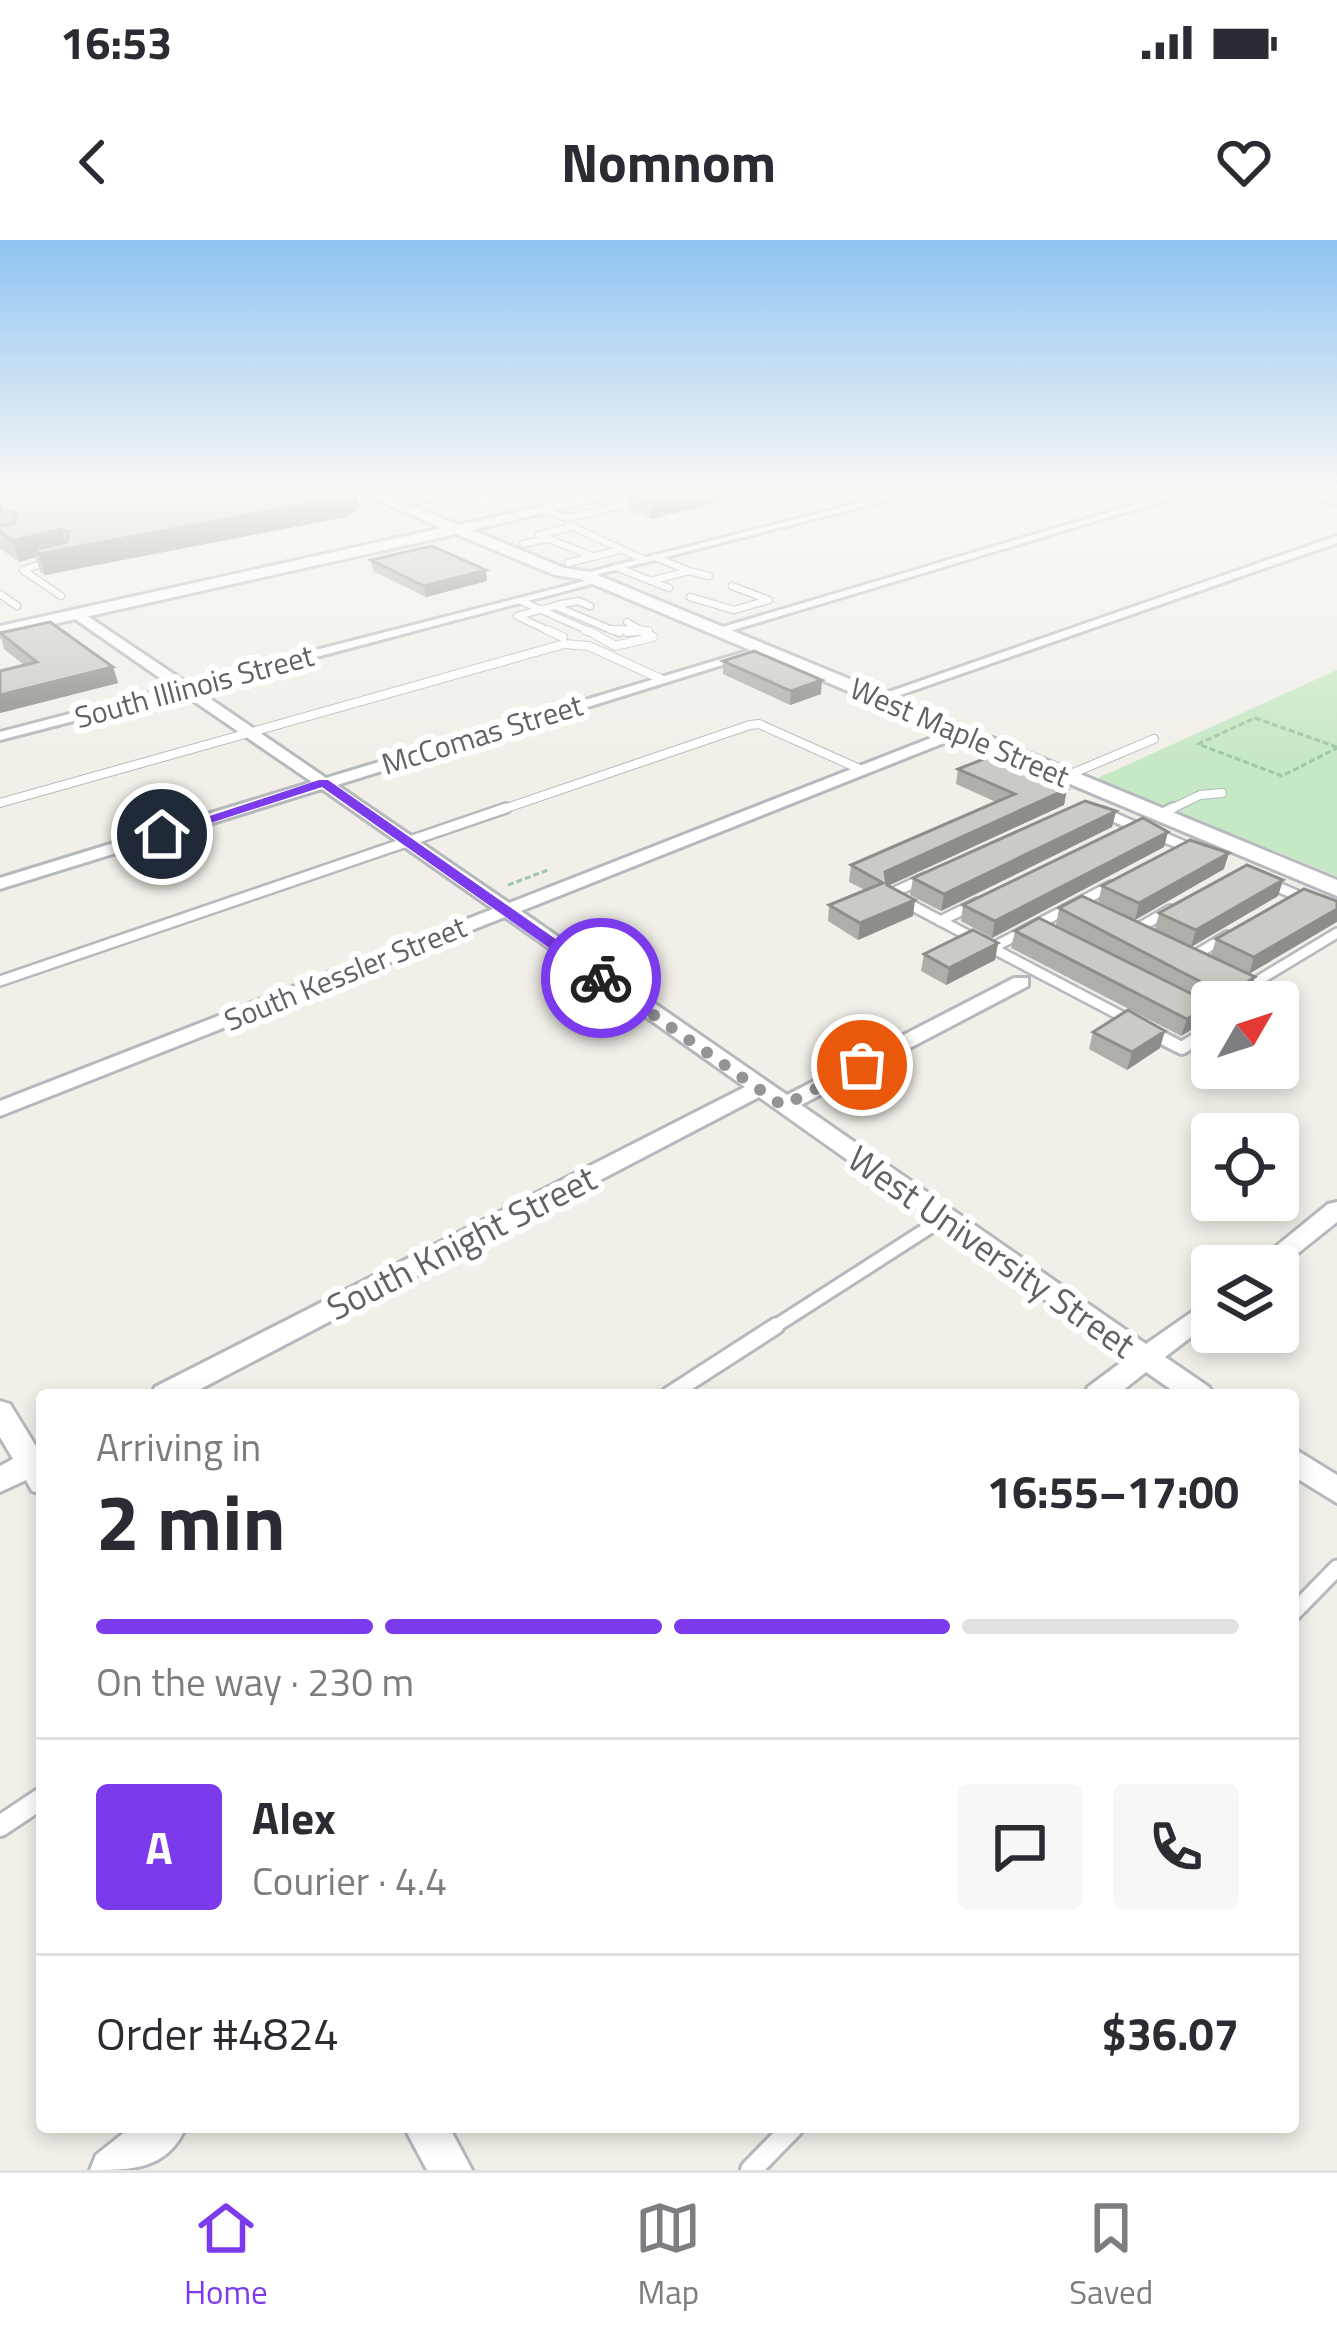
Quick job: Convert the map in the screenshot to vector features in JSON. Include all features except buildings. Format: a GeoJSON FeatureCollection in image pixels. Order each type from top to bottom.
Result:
{"type":"FeatureCollection","features":[{"type":"Feature","properties":{"kind":"street"},"geometry":{"type":"LineString","coordinates":[[0,631],[223,581]]}},
{"type":"Feature","properties":{"kind":"street","name":"South Illinois Street"},"geometry":{"type":"LineString","coordinates":[[0,736],[521,601],[561,581]]}},
{"type":"Feature","properties":{"kind":"street","name":"West Maple Street"},"geometry":{"type":"LineString","coordinates":[[610,581],[715,631],[1066,776],[1156,824],[1337,889]]}},
{"type":"Feature","properties":{"kind":"street"},"geometry":{"type":"LineString","coordinates":[[715,631],[883,581]]}},
{"type":"Feature","properties":{"kind":"street"},"geometry":{"type":"LineString","coordinates":[[878,698],[1213,581]]}},
{"type":"Feature","properties":{"kind":"street","name":"West University Street"},"geometry":{"type":"LineString","coordinates":[[76,614],[1190,1389]]}},
{"type":"Feature","properties":{"kind":"street","name":"McComas Street"},"geometry":{"type":"LineString","coordinates":[[0,884],[759,649]]}},
{"type":"Feature","properties":{"kind":"street","name":"South Kessler Street"},"geometry":{"type":"LineString","coordinates":[[0,1109],[959,732]]}},
{"type":"Feature","properties":{"kind":"street"},"geometry":{"type":"LineString","coordinates":[[783,1106],[1021,982]]}},
{"type":"Feature","properties":{"kind":"street","name":"South Knight Street"},"geometry":{"type":"LineString","coordinates":[[177,1389],[758,1089]]}},
{"type":"Feature","properties":{"kind":"street"},"geometry":{"type":"LineString","coordinates":[[1292,1245],[1337,1210]]}},
{"type":"Feature","properties":{"kind":"street"},"geometry":{"type":"LineString","coordinates":[[1106,1389],[1191,1323]]}},
{"type":"Feature","properties":{"kind":"street"},"geometry":{"type":"LineString","coordinates":[[0,1412],[36,1465]]}},
{"type":"Feature","properties":{"kind":"street"},"geometry":{"type":"LineString","coordinates":[[1299,1464],[1337,1491]]}},
{"type":"Feature","properties":{"kind":"street"},"geometry":{"type":"LineString","coordinates":[[0,1480],[36,1469]]}},
{"type":"Feature","properties":{"kind":"street"},"geometry":{"type":"LineString","coordinates":[[111,2170],[157,2133]]}},
{"type":"Feature","properties":{"kind":"street"},"geometry":{"type":"LineString","coordinates":[[429,2133],[451,2170]]}},
{"type":"Feature","properties":{"kind":"lane"},"geometry":{"type":"LineString","coordinates":[[39,581],[61,596]]}},
{"type":"Feature","properties":{"kind":"lane"},"geometry":{"type":"LineString","coordinates":[[650,581],[669,588]]}},
{"type":"Feature","properties":{"kind":"lane"},"geometry":{"type":"LineString","coordinates":[[732,586],[791,608]]}},
{"type":"Feature","properties":{"kind":"lane"},"geometry":{"type":"LineString","coordinates":[[0,594],[16,606]]}},
{"type":"Feature","properties":{"kind":"lane"},"geometry":{"type":"LineString","coordinates":[[690,597],[754,619]]}},
{"type":"Feature","properties":{"kind":"lane"},"geometry":{"type":"LineString","coordinates":[[734,610],[769,600]]}},
{"type":"Feature","properties":{"kind":"lane"},"geometry":{"type":"LineString","coordinates":[[521,601],[590,634],[626,645],[653,637],[627,622]]}},
{"type":"Feature","properties":{"kind":"lane"},"geometry":{"type":"LineString","coordinates":[[562,637],[517,616],[578,601],[590,606]]}},
{"type":"Feature","properties":{"kind":"lane"},"geometry":{"type":"LineString","coordinates":[[671,612],[704,603]]}},
{"type":"Feature","properties":{"kind":"lane"},"geometry":{"type":"LineString","coordinates":[[555,606],[620,633],[648,631]]}},
{"type":"Feature","properties":{"kind":"lane"},"geometry":{"type":"LineString","coordinates":[[0,803],[564,644],[589,646],[662,679]]}},
{"type":"Feature","properties":{"kind":"lane"},"geometry":{"type":"LineString","coordinates":[[0,981],[756,724],[862,770]]}},
{"type":"Feature","properties":{"kind":"lane"},"geometry":{"type":"LineString","coordinates":[[1066,776],[1154,740]]}},
{"type":"Feature","properties":{"kind":"lane"},"geometry":{"type":"LineString","coordinates":[[1181,849],[1156,824],[1200,795],[1222,793]]}},
{"type":"Feature","properties":{"kind":"lane"},"geometry":{"type":"LineString","coordinates":[[1085,805],[1134,826],[1115,836]]}},
{"type":"Feature","properties":{"kind":"lane"},"geometry":{"type":"LineString","coordinates":[[1181,849],[1206,844]]}},
{"type":"Feature","properties":{"kind":"lane"},"geometry":{"type":"LineString","coordinates":[[1181,849],[1206,844]]}},
{"type":"Feature","properties":{"kind":"lane"},"geometry":{"type":"LineString","coordinates":[[933,874],[890,894],[1182,1048],[1191,1042]]}},
{"type":"Feature","properties":{"kind":"lane"},"geometry":{"type":"LineString","coordinates":[[1260,879],[1337,912]]}},
{"type":"Feature","properties":{"kind":"lane"},"geometry":{"type":"LineString","coordinates":[[992,949],[1118,883]]}},
{"type":"Feature","properties":{"kind":"lane"},"geometry":{"type":"LineString","coordinates":[[940,921],[998,892]]}},
{"type":"Feature","properties":{"kind":"lane"},"geometry":{"type":"LineString","coordinates":[[1280,905],[1298,895]]}},
{"type":"Feature","properties":{"kind":"lane"},"geometry":{"type":"LineString","coordinates":[[1135,930],[1188,900]]}},
{"type":"Feature","properties":{"kind":"lane"},"geometry":{"type":"LineString","coordinates":[[1079,903],[1097,912]]}},
{"type":"Feature","properties":{"kind":"lane"},"geometry":{"type":"LineString","coordinates":[[1116,921],[1154,939]]}},
{"type":"Feature","properties":{"kind":"lane"},"geometry":{"type":"LineString","coordinates":[[1036,925],[1055,935]]}},
{"type":"Feature","properties":{"kind":"lane"},"geometry":{"type":"LineString","coordinates":[[1192,957],[1245,926]]}},
{"type":"Feature","properties":{"kind":"lane"},"geometry":{"type":"LineString","coordinates":[[1258,981],[1337,933]]}},
{"type":"Feature","properties":{"kind":"lane"},"geometry":{"type":"LineString","coordinates":[[1173,948],[1211,966]]}},
{"type":"Feature","properties":{"kind":"lane"},"geometry":{"type":"LineString","coordinates":[[1231,976],[1242,981]]}},
{"type":"Feature","properties":{"kind":"lane"},"geometry":{"type":"LineString","coordinates":[[678,1389],[944,1218]]}},
{"type":"Feature","properties":{"kind":"lane"},"geometry":{"type":"LineString","coordinates":[[1299,1607],[1337,1568]]}},
{"type":"Feature","properties":{"kind":"lane"},"geometry":{"type":"LineString","coordinates":[[0,1826],[36,1802]]}},
{"type":"Feature","properties":{"kind":"lane"},"geometry":{"type":"LineString","coordinates":[[751,2170],[787,2133]]}},
{"type":"Feature","properties":{"kind":"path"},"geometry":{"type":"LineString","coordinates":[[1255,718],[1337,748],[1282,776],[1198,744],[1255,718]]}},
{"type":"Feature","properties":{"kind":"path"},"geometry":{"type":"LineString","coordinates":[[1269,779],[1270,771]]}},
{"type":"Feature","properties":{"kind":"green space"},"geometry":{"type":"Polygon","coordinates":[[[1337,670],[1337,876],[1096,779],[1337,670]]]}},
{"type":"Feature","properties":{"kind":"way so far"},"geometry":{"type":"LineString","coordinates":[[601,978],[783,1106],[862,1065]]}},
{"type":"Feature","properties":{"kind":"route"},"geometry":{"type":"LineString","coordinates":[[162,834],[324,783],[601,978]]}}]}
